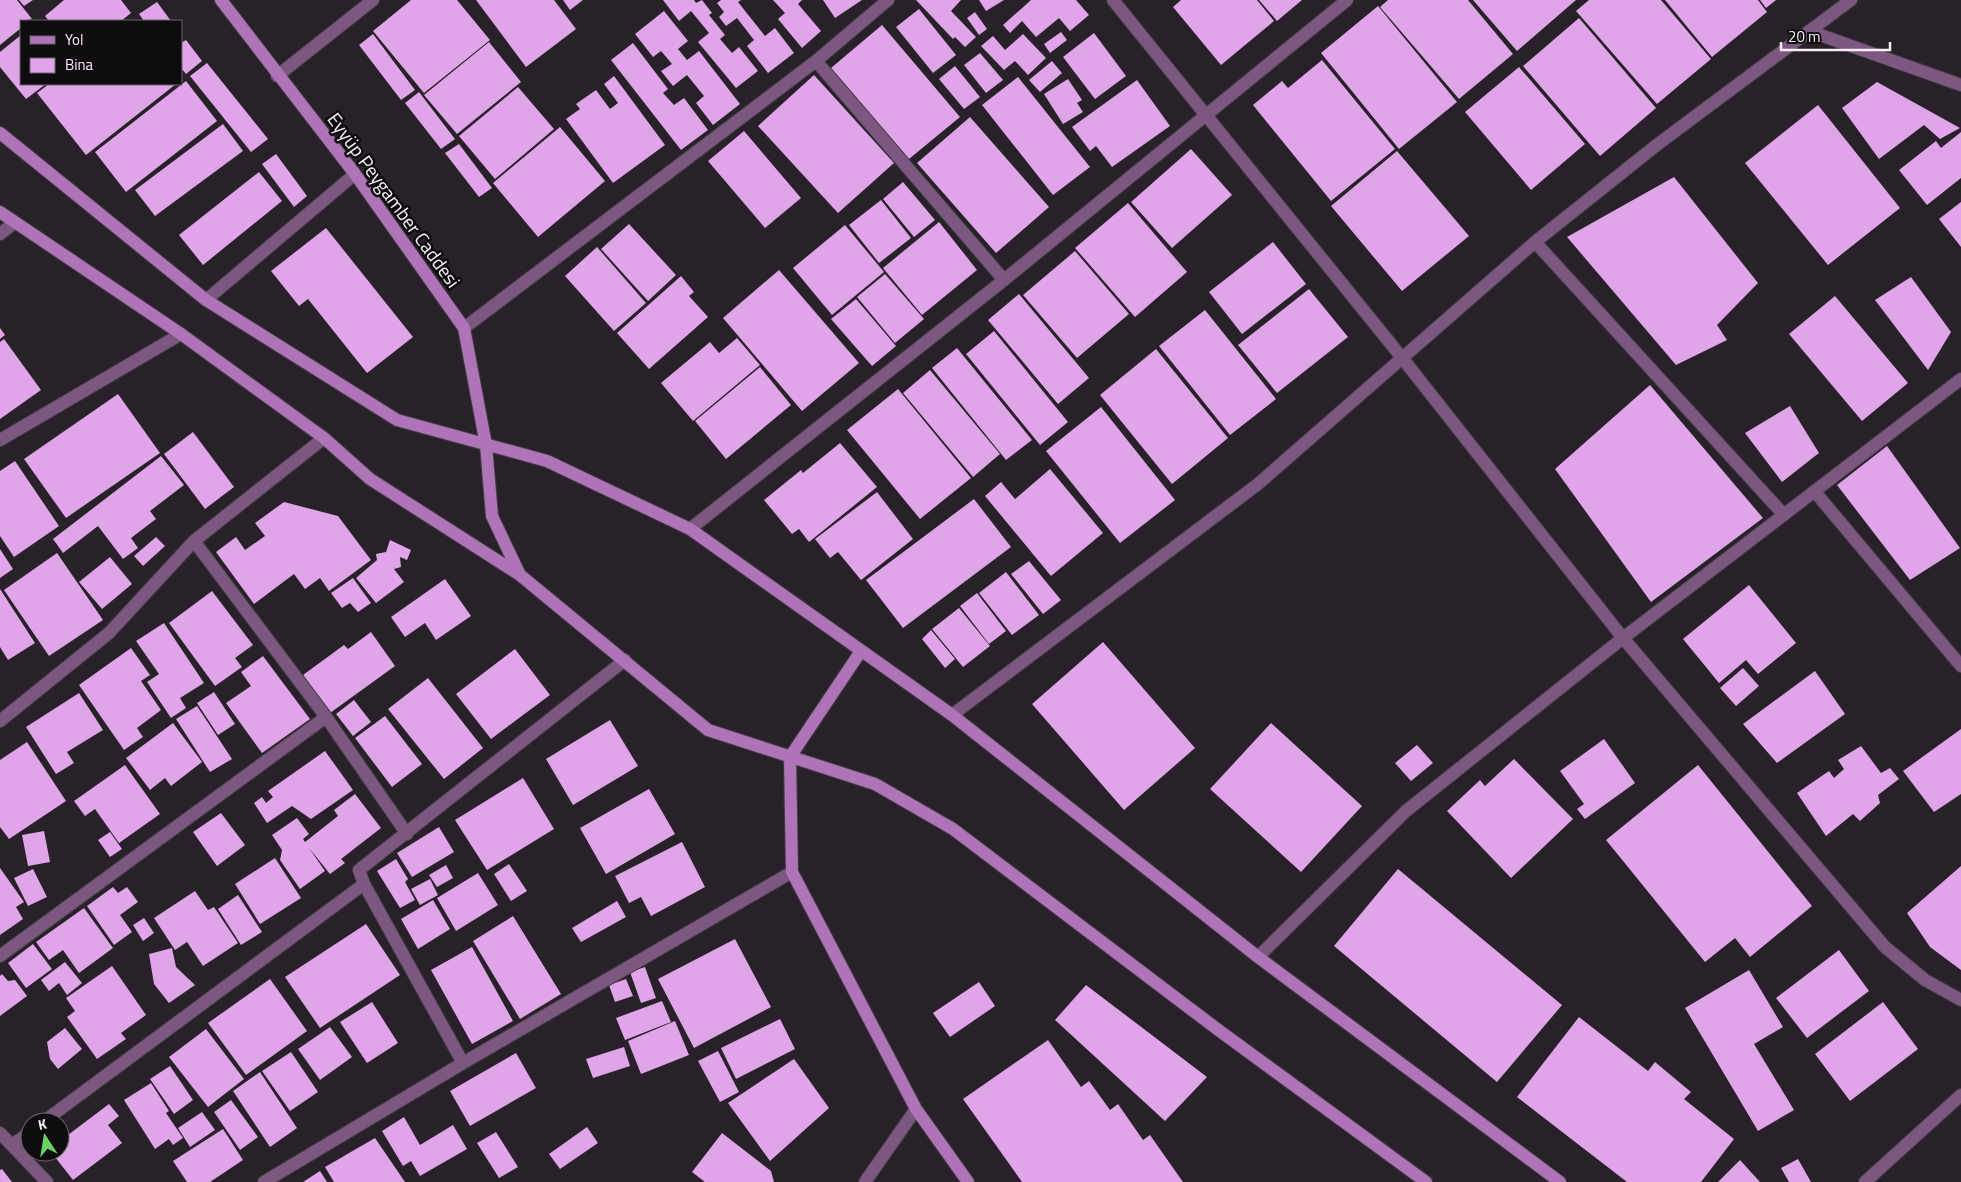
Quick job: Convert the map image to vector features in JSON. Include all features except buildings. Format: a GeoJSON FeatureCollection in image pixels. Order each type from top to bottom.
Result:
{"type":"FeatureCollection","features":[{"type":"Feature","properties":{"kind":"main road","name":"Eyyüp Peygamber Caddesi"},"geometry":{"type":"LineString","coordinates":[[221,0],[277,76],[355,174],[464,328],[486,445],[492,516],[520,575]]}},
{"type":"Feature","properties":{"kind":"main road"},"geometry":{"type":"LineString","coordinates":[[0,133],[206,300],[397,420],[547,461],[690,529],[952,715],[1258,957],[1560,1182]]}},
{"type":"Feature","properties":{"kind":"main road"},"geometry":{"type":"LineString","coordinates":[[0,212],[180,334],[324,438],[370,479],[520,575],[708,730],[875,784],[953,829],[1209,1023],[1426,1182]]}},
{"type":"Feature","properties":{"kind":"main road"},"geometry":{"type":"LineString","coordinates":[[861,651],[790,757],[792,872],[916,1109],[968,1182]]}},
{"type":"Feature","properties":{"kind":"street"},"geometry":{"type":"LineString","coordinates":[[277,76],[373,0]]}},
{"type":"Feature","properties":{"kind":"street"},"geometry":{"type":"LineString","coordinates":[[464,328],[816,61],[888,0]]}},
{"type":"Feature","properties":{"kind":"street"},"geometry":{"type":"LineString","coordinates":[[1113,0],[1403,359],[1623,638],[1885,947],[1925,980],[1961,1000]]}},
{"type":"Feature","properties":{"kind":"street"},"geometry":{"type":"LineString","coordinates":[[690,529],[1004,280],[1347,0]]}},
{"type":"Feature","properties":{"kind":"street"},"geometry":{"type":"LineString","coordinates":[[952,715],[1258,484],[1403,359],[1534,242],[1658,144],[1851,0]]}},
{"type":"Feature","properties":{"kind":"street"},"geometry":{"type":"LineString","coordinates":[[1809,31],[1961,86]]}},
{"type":"Feature","properties":{"kind":"street"},"geometry":{"type":"LineString","coordinates":[[816,61],[1004,280]]}},
{"type":"Feature","properties":{"kind":"street"},"geometry":{"type":"LineString","coordinates":[[206,300],[355,174]]}},
{"type":"Feature","properties":{"kind":"street"},"geometry":{"type":"LineString","coordinates":[[0,234],[14,223]]}},
{"type":"Feature","properties":{"kind":"street"},"geometry":{"type":"LineString","coordinates":[[1534,242],[1784,515]]}},
{"type":"Feature","properties":{"kind":"street"},"geometry":{"type":"LineString","coordinates":[[0,440],[180,334]]}},
{"type":"Feature","properties":{"kind":"street"},"geometry":{"type":"LineString","coordinates":[[1258,957],[1406,811],[1623,638],[1961,379]]}},
{"type":"Feature","properties":{"kind":"street"},"geometry":{"type":"LineString","coordinates":[[0,721],[109,633],[194,541],[324,438]]}},
{"type":"Feature","properties":{"kind":"street"},"geometry":{"type":"LineString","coordinates":[[1815,492],[1961,666]]}},
{"type":"Feature","properties":{"kind":"street"},"geometry":{"type":"LineString","coordinates":[[194,541],[326,717],[407,834]]}},
{"type":"Feature","properties":{"kind":"street"},"geometry":{"type":"LineString","coordinates":[[463,1063],[364,884],[359,870],[625,660]]}},
{"type":"Feature","properties":{"kind":"street"},"geometry":{"type":"LineString","coordinates":[[0,956],[326,717]]}},
{"type":"Feature","properties":{"kind":"street"},"geometry":{"type":"LineString","coordinates":[[264,1182],[463,1063],[792,872]]}},
{"type":"Feature","properties":{"kind":"street"},"geometry":{"type":"LineString","coordinates":[[56,1112],[364,884]]}},
{"type":"Feature","properties":{"kind":"street"},"geometry":{"type":"LineString","coordinates":[[1865,1182],[1961,1095]]}},
{"type":"Feature","properties":{"kind":"street"},"geometry":{"type":"LineString","coordinates":[[864,1182],[916,1109]]}},
{"type":"Feature","properties":{"kind":"street"},"geometry":{"type":"LineString","coordinates":[[0,1133],[47,1182]]}},
{"type":"Feature","properties":{"kind":"street"},"geometry":{"type":"LineString","coordinates":[[12,1145],[20,1139]]}}]}
